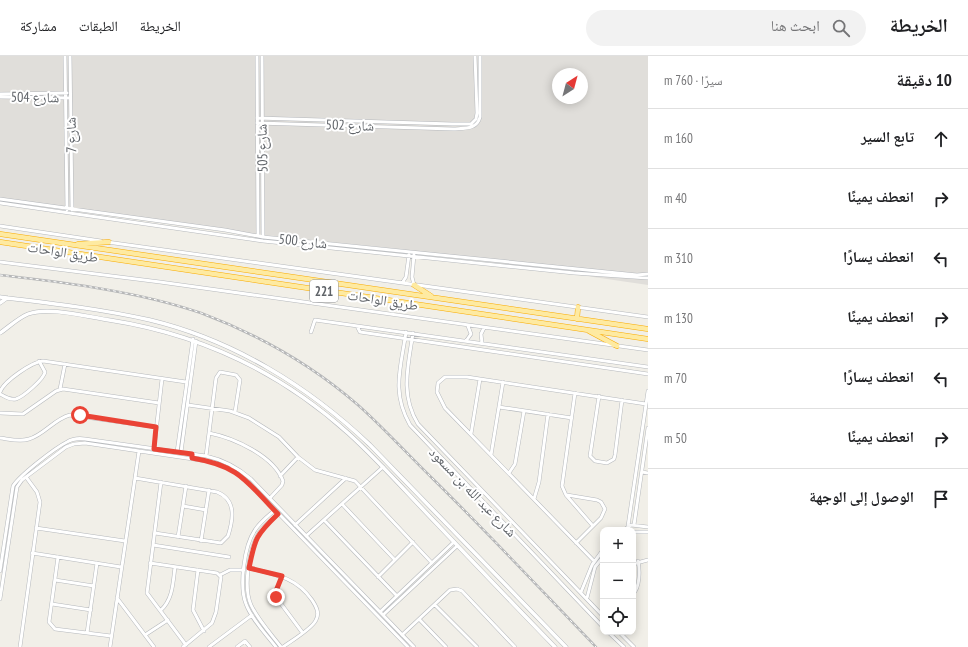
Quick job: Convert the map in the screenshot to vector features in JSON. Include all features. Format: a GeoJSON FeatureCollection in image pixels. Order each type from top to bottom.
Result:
{"type":"FeatureCollection","features":[{"type":"Feature","properties":{"kind":"highway","name":"طريق الواحات"},"geometry":{"type":"LineString","coordinates":[[0,234],[648,329]]}},
{"type":"Feature","properties":{"kind":"highway","name":"طريق الواحات"},"geometry":{"type":"LineString","coordinates":[[0,242],[648,339]]}},
{"type":"Feature","properties":{"kind":"highway"},"geometry":{"type":"LineString","coordinates":[[70,245],[109,242]]}},
{"type":"Feature","properties":{"kind":"highway"},"geometry":{"type":"LineString","coordinates":[[414,285],[432,297]]}},
{"type":"Feature","properties":{"kind":"highway"},"geometry":{"type":"LineString","coordinates":[[577,319],[578,307]]}},
{"type":"Feature","properties":{"kind":"highway"},"geometry":{"type":"LineString","coordinates":[[586,329],[617,346]]}},
{"type":"Feature","properties":{"kind":"street","name":"شارع 7"},"geometry":{"type":"LineString","coordinates":[[65,56],[68,213]]}},
{"type":"Feature","properties":{"kind":"street","name":"شارع 7"},"geometry":{"type":"LineString","coordinates":[[70,56],[72,214]]}},
{"type":"Feature","properties":{"kind":"street","name":"شارع 505"},"geometry":{"type":"LineString","coordinates":[[257,56],[258,238]]}},
{"type":"Feature","properties":{"kind":"street","name":"شارع 505"},"geometry":{"type":"LineString","coordinates":[[262,56],[263,238]]}},
{"type":"Feature","properties":{"kind":"street"},"geometry":{"type":"LineString","coordinates":[[442,126],[468,124],[474,121],[477,113],[475,56]]}},
{"type":"Feature","properties":{"kind":"street"},"geometry":{"type":"LineString","coordinates":[[442,126],[465,128],[476,125],[480,117],[480,56]]}},
{"type":"Feature","properties":{"kind":"street"},"geometry":{"type":"LineString","coordinates":[[476,87],[480,86]]}},
{"type":"Feature","properties":{"kind":"street","name":"شارع 504"},"geometry":{"type":"LineString","coordinates":[[0,97],[70,93]]}},
{"type":"Feature","properties":{"kind":"street","name":"شارع 504"},"geometry":{"type":"LineString","coordinates":[[0,94],[70,98]]}},
{"type":"Feature","properties":{"kind":"street","name":"شارع 502"},"geometry":{"type":"LineString","coordinates":[[257,118],[412,123],[442,126]]}},
{"type":"Feature","properties":{"kind":"street","name":"شارع 502"},"geometry":{"type":"LineString","coordinates":[[257,123],[412,127],[442,126]]}},
{"type":"Feature","properties":{"kind":"street","name":"شارع 500"},"geometry":{"type":"LineString","coordinates":[[0,199],[225,230],[258,238]]}},
{"type":"Feature","properties":{"kind":"street","name":"شارع 500"},"geometry":{"type":"LineString","coordinates":[[0,203],[72,214],[258,238],[458,256],[544,268]]}},
{"type":"Feature","properties":{"kind":"street","name":"طريق الواحات"},"geometry":{"type":"LineString","coordinates":[[0,226],[648,317]]}},
{"type":"Feature","properties":{"kind":"street","name":"شارع 500"},"geometry":{"type":"LineString","coordinates":[[263,238],[458,261],[647,276]]}},
{"type":"Feature","properties":{"kind":"street"},"geometry":{"type":"LineString","coordinates":[[402,283],[406,277],[409,251]]}},
{"type":"Feature","properties":{"kind":"street"},"geometry":{"type":"LineString","coordinates":[[414,252],[412,277],[414,285]]}},
{"type":"Feature","properties":{"kind":"street"},"geometry":{"type":"LineString","coordinates":[[458,256],[458,261]]}},
{"type":"Feature","properties":{"kind":"street"},"geometry":{"type":"LineString","coordinates":[[482,263],[483,259]]}},
{"type":"Feature","properties":{"kind":"street","name":"طريق الواحات"},"geometry":{"type":"LineString","coordinates":[[0,262],[175,284],[648,350]]}},
{"type":"Feature","properties":{"kind":"street"},"geometry":{"type":"LineString","coordinates":[[0,297],[150,320],[193,333],[225,346],[257,361],[296,385],[352,428],[370,445],[566,647]]}},
{"type":"Feature","properties":{"kind":"street"},"geometry":{"type":"LineString","coordinates":[[0,303],[7,298]]}},
{"type":"Feature","properties":{"kind":"street"},"geometry":{"type":"LineString","coordinates":[[52,312],[53,304]]}},
{"type":"Feature","properties":{"kind":"street"},"geometry":{"type":"LineString","coordinates":[[0,333],[26,315],[40,311],[52,312],[152,328],[194,340],[223,351],[266,373],[320,411],[365,449],[555,647]]}},
{"type":"Feature","properties":{"kind":"street"},"geometry":{"type":"LineString","coordinates":[[311,332],[312,323],[315,320],[648,367]]}},
{"type":"Feature","properties":{"kind":"street"},"geometry":{"type":"LineString","coordinates":[[357,326],[360,332],[648,374]]}},
{"type":"Feature","properties":{"kind":"street"},"geometry":{"type":"LineString","coordinates":[[466,341],[471,334],[468,326]]}},
{"type":"Feature","properties":{"kind":"street"},"geometry":{"type":"LineString","coordinates":[[482,343],[481,334],[484,328]]}},
{"type":"Feature","properties":{"kind":"street","name":"شارع عبد الله بن مسعود"},"geometry":{"type":"LineString","coordinates":[[406,332],[398,389],[405,417],[417,434],[600,624]]}},
{"type":"Feature","properties":{"kind":"street","name":"شارع عبد الله بن مسعود"},"geometry":{"type":"LineString","coordinates":[[413,333],[405,387],[413,416],[425,432],[600,613]]}},
{"type":"Feature","properties":{"kind":"street"},"geometry":{"type":"LineString","coordinates":[[177,452],[186,382],[194,340]]}},
{"type":"Feature","properties":{"kind":"street"},"geometry":{"type":"LineString","coordinates":[[181,452],[188,405],[194,340]]}},
{"type":"Feature","properties":{"kind":"street"},"geometry":{"type":"LineString","coordinates":[[39,361],[45,372],[41,380],[18,398],[8,398],[0,393],[4,386],[32,364],[39,361],[186,382]]}},
{"type":"Feature","properties":{"kind":"street"},"geometry":{"type":"LineString","coordinates":[[60,389],[65,364]]}},
{"type":"Feature","properties":{"kind":"street"},"geometry":{"type":"LineString","coordinates":[[630,371],[632,364]]}},
{"type":"Feature","properties":{"kind":"street"},"geometry":{"type":"LineString","coordinates":[[206,456],[216,378],[218,374],[225,372],[236,375],[240,380],[235,412]]}},
{"type":"Feature","properties":{"kind":"street"},"geometry":{"type":"LineString","coordinates":[[594,561],[445,408],[438,396],[438,383],[445,377],[451,376],[480,378],[646,404]]}},
{"type":"Feature","properties":{"kind":"street"},"geometry":{"type":"LineString","coordinates":[[471,434],[480,378]]}},
{"type":"Feature","properties":{"kind":"street"},"geometry":{"type":"LineString","coordinates":[[154,449],[162,379]]}},
{"type":"Feature","properties":{"kind":"street"},"geometry":{"type":"LineString","coordinates":[[491,455],[503,382]]}},
{"type":"Feature","properties":{"kind":"street"},"geometry":{"type":"LineString","coordinates":[[0,413],[23,414],[60,389],[159,403]]}},
{"type":"Feature","properties":{"kind":"street"},"geometry":{"type":"LineString","coordinates":[[648,391],[628,526],[648,528]]}},
{"type":"Feature","properties":{"kind":"street"},"geometry":{"type":"LineString","coordinates":[[575,393],[562,481],[566,495],[593,526]]}},
{"type":"Feature","properties":{"kind":"street"},"geometry":{"type":"LineString","coordinates":[[599,396],[590,456],[595,461],[607,463],[611,462],[615,455],[622,400]]}},
{"type":"Feature","properties":{"kind":"street"},"geometry":{"type":"LineString","coordinates":[[188,405],[235,412],[268,428],[298,457],[315,470],[355,481],[432,563]]}},
{"type":"Feature","properties":{"kind":"street"},"geometry":{"type":"LineString","coordinates":[[499,407],[572,418]]}},
{"type":"Feature","properties":{"kind":"street"},"geometry":{"type":"LineString","coordinates":[[509,473],[515,464],[524,411]]}},
{"type":"Feature","properties":{"kind":"street"},"geometry":{"type":"LineString","coordinates":[[534,499],[539,482],[548,414]]}},
{"type":"Feature","properties":{"kind":"street"},"geometry":{"type":"LineString","coordinates":[[0,438],[14,440],[30,439],[61,418],[70,415],[156,427]]}},
{"type":"Feature","properties":{"kind":"street"},"geometry":{"type":"LineString","coordinates":[[634,526],[648,428]]}},
{"type":"Feature","properties":{"kind":"street"},"geometry":{"type":"LineString","coordinates":[[209,434],[227,438],[244,445],[264,458],[280,476],[283,484],[270,498]]}},
{"type":"Feature","properties":{"kind":"street"},"geometry":{"type":"LineString","coordinates":[[11,505],[17,487],[26,477],[66,443],[76,439],[181,452],[206,456],[224,461],[242,471],[270,498],[414,647]]}},
{"type":"Feature","properties":{"kind":"street"},"geometry":{"type":"LineString","coordinates":[[0,599],[12,490],[16,481],[68,446],[77,443],[112,447],[192,458],[213,462],[231,469],[248,482],[408,647]]}},
{"type":"Feature","properties":{"kind":"street"},"geometry":{"type":"LineString","coordinates":[[365,449],[370,445]]}},
{"type":"Feature","properties":{"kind":"street"},"geometry":{"type":"LineString","coordinates":[[110,647],[139,451]]}},
{"type":"Feature","properties":{"kind":"street"},"geometry":{"type":"LineString","coordinates":[[280,476],[298,457]]}},
{"type":"Feature","properties":{"kind":"street"},"geometry":{"type":"LineString","coordinates":[[306,536],[383,467]]}},
{"type":"Feature","properties":{"kind":"street"},"geometry":{"type":"LineString","coordinates":[[642,472],[648,473]]}},
{"type":"Feature","properties":{"kind":"street"},"geometry":{"type":"LineString","coordinates":[[20,647],[40,500],[38,492],[26,477]]}},
{"type":"Feature","properties":{"kind":"street"},"geometry":{"type":"LineString","coordinates":[[135,478],[209,490],[227,497],[232,507],[232,515],[226,539],[217,543],[155,533]]}},
{"type":"Feature","properties":{"kind":"street"},"geometry":{"type":"LineString","coordinates":[[296,525],[346,478]]}},
{"type":"Feature","properties":{"kind":"street"},"geometry":{"type":"LineString","coordinates":[[161,482],[147,593],[168,620],[184,646],[204,631],[212,623],[216,616],[221,579],[220,575]]}},
{"type":"Feature","properties":{"kind":"street"},"geometry":{"type":"LineString","coordinates":[[178,537],[186,486]]}},
{"type":"Feature","properties":{"kind":"street"},"geometry":{"type":"LineString","coordinates":[[201,541],[209,490]]}},
{"type":"Feature","properties":{"kind":"street"},"geometry":{"type":"LineString","coordinates":[[566,495],[597,500],[604,505],[604,514],[576,543]]}},
{"type":"Feature","properties":{"kind":"street"},"geometry":{"type":"LineString","coordinates":[[342,504],[395,560]]}},
{"type":"Feature","properties":{"kind":"street"},"geometry":{"type":"LineString","coordinates":[[183,506],[206,510]]}},
{"type":"Feature","properties":{"kind":"street"},"geometry":{"type":"LineString","coordinates":[[275,510],[256,529],[247,549],[244,570],[244,598],[252,616],[276,647]]}},
{"type":"Feature","properties":{"kind":"street"},"geometry":{"type":"LineString","coordinates":[[249,568],[282,576],[304,590],[317,610],[318,615],[314,623],[282,647],[251,605],[248,596],[249,568],[252,551],[260,532],[278,514]]}},
{"type":"Feature","properties":{"kind":"street"},"geometry":{"type":"LineString","coordinates":[[502,522],[507,517]]}},
{"type":"Feature","properties":{"kind":"street"},"geometry":{"type":"LineString","coordinates":[[324,520],[397,596]]}},
{"type":"Feature","properties":{"kind":"street"},"geometry":{"type":"LineString","coordinates":[[36,528],[126,541]]}},
{"type":"Feature","properties":{"kind":"street"},"geometry":{"type":"LineString","coordinates":[[636,532],[648,532]]}},
{"type":"Feature","properties":{"kind":"street"},"geometry":{"type":"LineString","coordinates":[[378,576],[413,542]]}},
{"type":"Feature","properties":{"kind":"street"},"geometry":{"type":"LineString","coordinates":[[380,612],[454,542]]}},
{"type":"Feature","properties":{"kind":"street"},"geometry":{"type":"LineString","coordinates":[[153,545],[229,557]]}},
{"type":"Feature","properties":{"kind":"street"},"geometry":{"type":"LineString","coordinates":[[384,615],[457,546]]}},
{"type":"Feature","properties":{"kind":"street"},"geometry":{"type":"LineString","coordinates":[[32,553],[122,567]]}},
{"type":"Feature","properties":{"kind":"street"},"geometry":{"type":"LineString","coordinates":[[581,592],[594,561],[600,554]]}},
{"type":"Feature","properties":{"kind":"street"},"geometry":{"type":"LineString","coordinates":[[58,557],[49,622],[53,628],[111,636]]}},
{"type":"Feature","properties":{"kind":"street"},"geometry":{"type":"LineString","coordinates":[[636,586],[639,571],[638,562],[648,560]]}},
{"type":"Feature","properties":{"kind":"street"},"geometry":{"type":"LineString","coordinates":[[587,598],[595,568],[600,561]]}},
{"type":"Feature","properties":{"kind":"street"},"geometry":{"type":"LineString","coordinates":[[88,633],[97,563]]}},
{"type":"Feature","properties":{"kind":"street"},"geometry":{"type":"LineString","coordinates":[[150,563],[198,570],[220,575],[230,570],[244,570]]}},
{"type":"Feature","properties":{"kind":"street"},"geometry":{"type":"LineString","coordinates":[[161,610],[170,596],[175,567]]}},
{"type":"Feature","properties":{"kind":"street"},"geometry":{"type":"LineString","coordinates":[[198,570],[193,610],[204,631]]}},
{"type":"Feature","properties":{"kind":"street"},"geometry":{"type":"LineString","coordinates":[[282,576],[276,591],[276,597],[302,632]]}},
{"type":"Feature","properties":{"kind":"street"},"geometry":{"type":"LineString","coordinates":[[55,580],[94,586]]}},
{"type":"Feature","properties":{"kind":"street"},"geometry":{"type":"LineString","coordinates":[[402,635],[450,590],[459,589],[515,647]]}},
{"type":"Feature","properties":{"kind":"street"},"geometry":{"type":"LineString","coordinates":[[506,596],[512,591]]}},
{"type":"Feature","properties":{"kind":"street"},"geometry":{"type":"LineString","coordinates":[[117,598],[154,647]]}},
{"type":"Feature","properties":{"kind":"street"},"geometry":{"type":"LineString","coordinates":[[52,604],[91,610]]}},
{"type":"Feature","properties":{"kind":"street"},"geometry":{"type":"LineString","coordinates":[[435,604],[477,647]]}},
{"type":"Feature","properties":{"kind":"street"},"geometry":{"type":"LineString","coordinates":[[209,647],[252,616]]}},
{"type":"Feature","properties":{"kind":"street"},"geometry":{"type":"LineString","coordinates":[[419,619],[446,647]]}},
{"type":"Feature","properties":{"kind":"street"},"geometry":{"type":"LineString","coordinates":[[145,635],[168,620]]}},
{"type":"Feature","properties":{"kind":"street"},"geometry":{"type":"LineString","coordinates":[[621,635],[634,647]]}},
{"type":"Feature","properties":{"kind":"street"},"geometry":{"type":"LineString","coordinates":[[613,637],[624,647]]}},
{"type":"Feature","properties":{"kind":"street"},"geometry":{"type":"LineString","coordinates":[[237,647],[245,640],[250,647]]}},
{"type":"Feature","properties":{"kind":"shaded area"},"geometry":{"type":"Polygon","coordinates":[[[0,56],[648,56],[648,285],[408,250],[265,235],[0,201],[0,56]]]}},
{"type":"Feature","properties":{"kind":"railway"},"geometry":{"type":"LineString","coordinates":[[0,275],[51,281],[127,293],[177,305],[222,321],[263,341],[303,364],[340,390],[377,423],[596,647]]}},
{"type":"Feature","properties":{"kind":"route"},"geometry":{"type":"LineString","coordinates":[[80,415],[156,427],[154,449],[192,454],[192,458],[213,462],[231,469],[248,482],[278,514],[256,538],[249,568],[282,576],[276,591],[276,597]]}}]}
